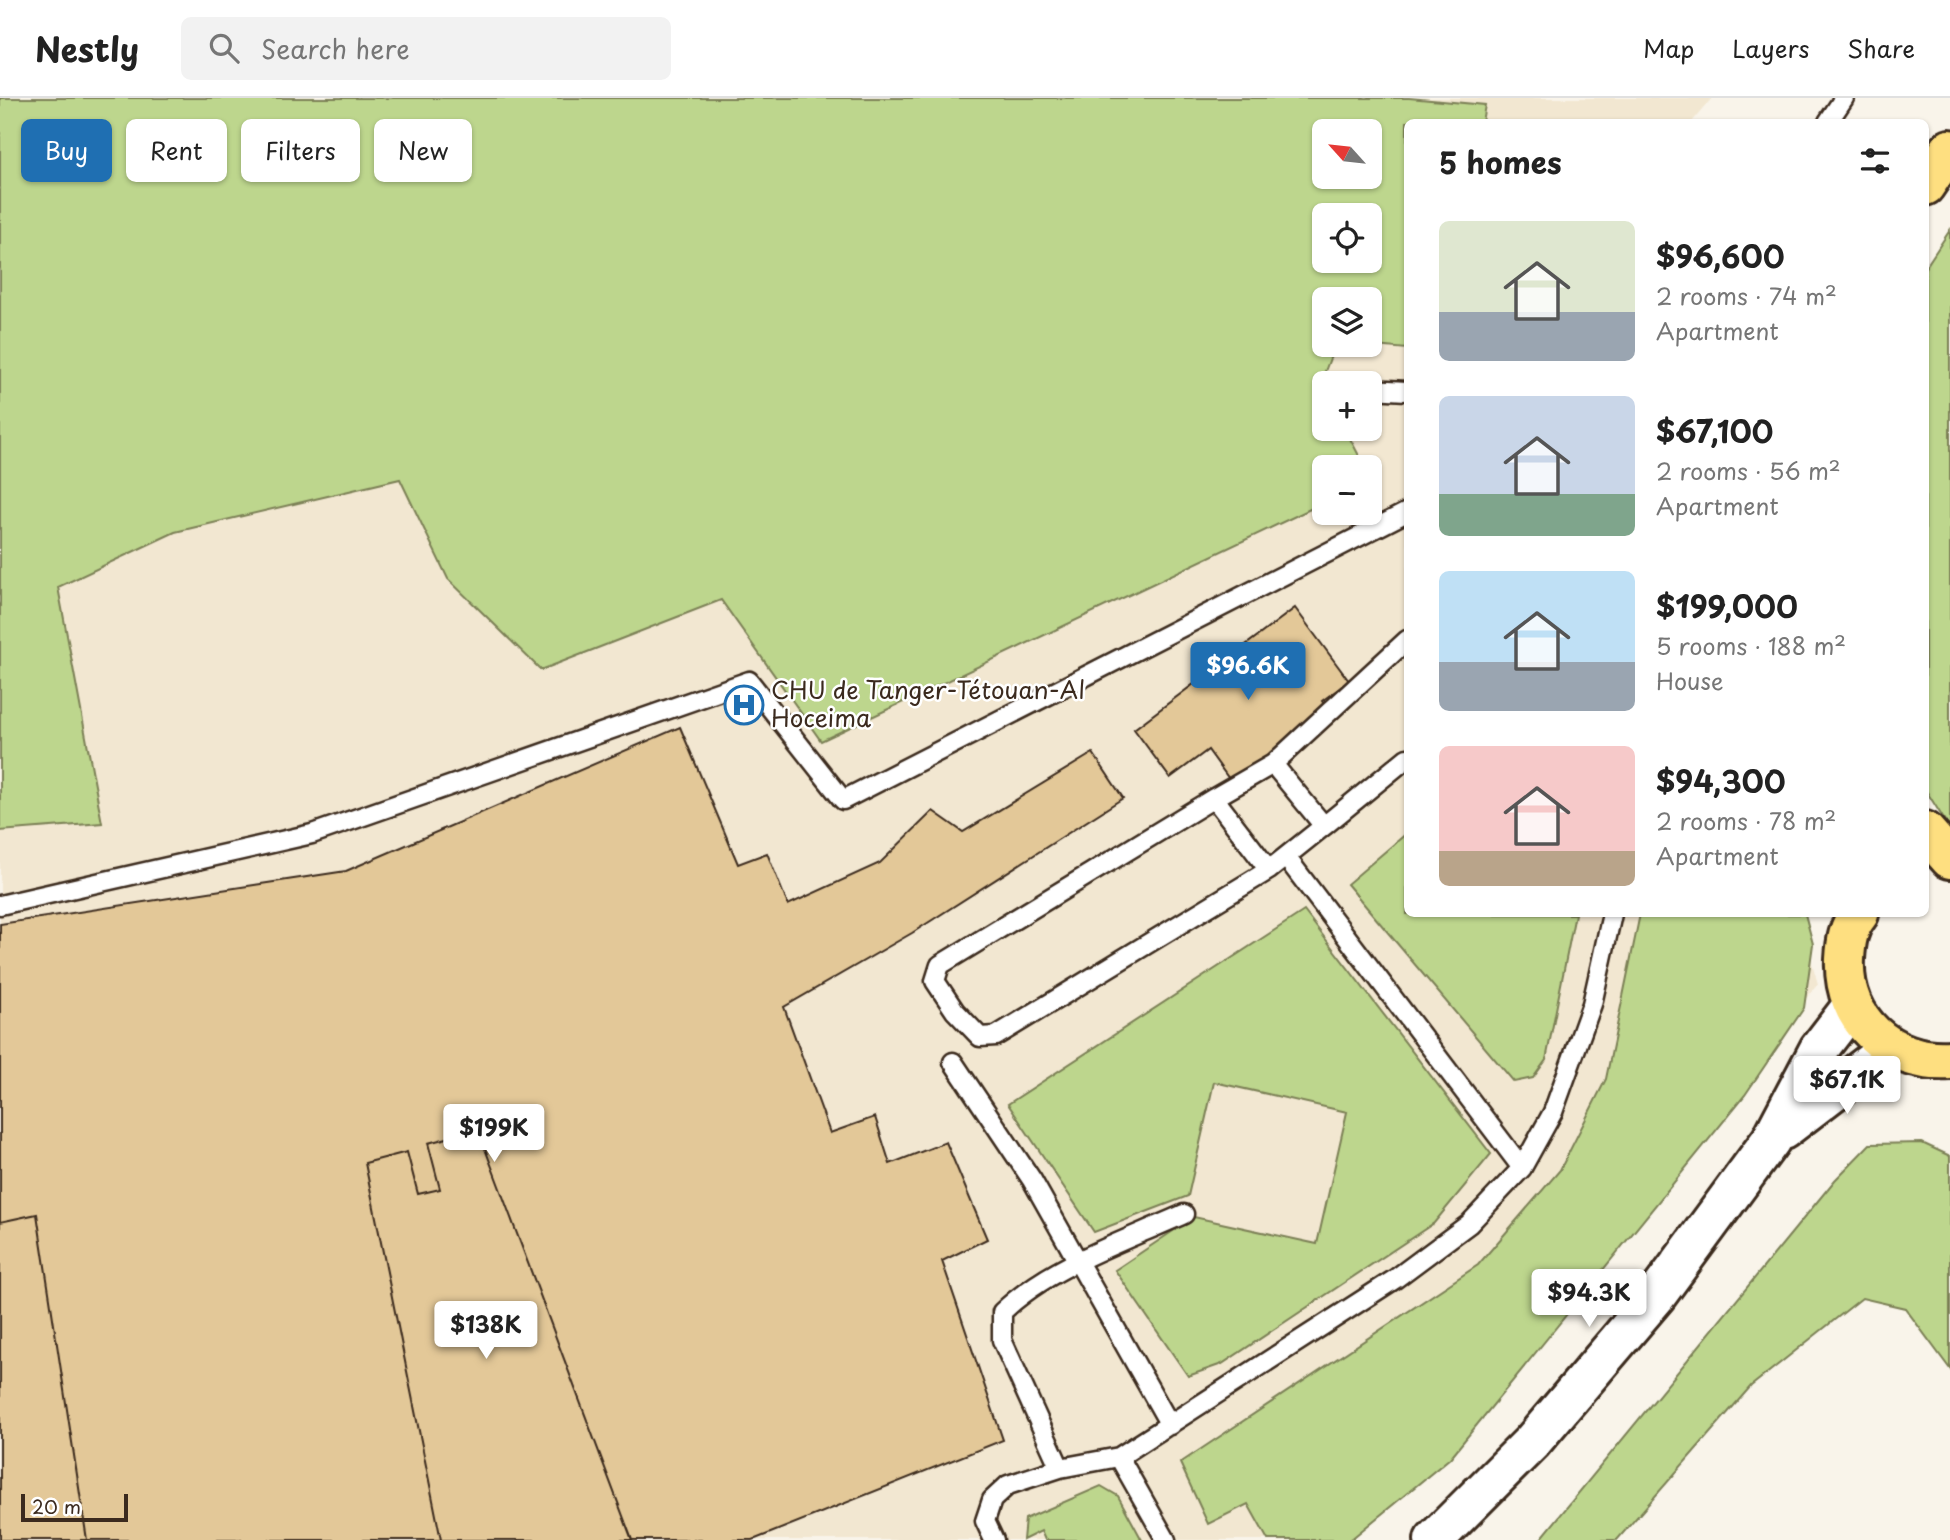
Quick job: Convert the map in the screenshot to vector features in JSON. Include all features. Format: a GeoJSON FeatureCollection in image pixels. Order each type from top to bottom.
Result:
{"type":"FeatureCollection","features":[{"type":"Feature","properties":{"kind":"main road"},"geometry":{"type":"LineString","coordinates":[[1929,180],[1950,149]]}},
{"type":"Feature","properties":{"kind":"main road"},"geometry":{"type":"LineString","coordinates":[[1929,835],[1950,859]]}},
{"type":"Feature","properties":{"kind":"main road"},"geometry":{"type":"LineString","coordinates":[[1929,870],[1950,870]]}},
{"type":"Feature","properties":{"kind":"main road"},"geometry":{"type":"LineString","coordinates":[[1856,917],[1846,939],[1844,976],[1852,1006],[1868,1030],[1889,1048],[1943,1068]]}},
{"type":"Feature","properties":{"kind":"street"},"geometry":{"type":"LineString","coordinates":[[1434,1540],[1532,1442],[1657,1296],[1771,1140],[1819,1049],[1852,1006]]}},
{"type":"Feature","properties":{"kind":"street"},"geometry":{"type":"LineString","coordinates":[[1771,1140],[1808,1108],[1889,1048]]}},
{"type":"Feature","properties":{"kind":"lane"},"geometry":{"type":"LineString","coordinates":[[1830,119],[1844,98]]}},
{"type":"Feature","properties":{"kind":"lane"},"geometry":{"type":"LineString","coordinates":[[1382,389],[1404,390]]}},
{"type":"Feature","properties":{"kind":"lane"},"geometry":{"type":"LineString","coordinates":[[0,905],[312,834],[749,681],[843,800],[1404,514]]}},
{"type":"Feature","properties":{"kind":"lane"},"geometry":{"type":"LineString","coordinates":[[1404,643],[1273,764],[940,965],[935,981],[955,1011],[979,1037],[996,1036],[1269,870],[1404,760]]}},
{"type":"Feature","properties":{"kind":"lane"},"geometry":{"type":"LineString","coordinates":[[1273,764],[1324,827]]}},
{"type":"Feature","properties":{"kind":"lane"},"geometry":{"type":"LineString","coordinates":[[1214,798],[1269,870]]}},
{"type":"Feature","properties":{"kind":"lane"},"geometry":{"type":"LineString","coordinates":[[1286,857],[1522,1168]]}},
{"type":"Feature","properties":{"kind":"lane"},"geometry":{"type":"LineString","coordinates":[[993,1540],[985,1521],[992,1500],[1008,1485],[1060,1468],[1119,1457],[1395,1279],[1469,1224],[1522,1168],[1553,1112],[1592,1004],[1611,917]]}},
{"type":"Feature","properties":{"kind":"lane"},"geometry":{"type":"LineString","coordinates":[[953,1062],[1032,1180],[1170,1424]]}},
{"type":"Feature","properties":{"kind":"lane"},"geometry":{"type":"LineString","coordinates":[[1060,1468],[1002,1340],[1002,1312],[1023,1292],[1080,1261],[1184,1214]]}},
{"type":"Feature","properties":{"kind":"lane"},"geometry":{"type":"LineString","coordinates":[[1119,1457],[1167,1540]]}},
{"type":"Feature","properties":{"kind":"shaded area","name":"CHU de Tanger-Tétouan-Al Hoceima"},"geometry":{"type":"Polygon","coordinates":[[[1300,98],[1712,98],[1694,119],[1404,119],[1404,917],[1799,917],[1818,984],[1509,1354],[1314,1540],[0,1540],[0,831],[102,823],[58,587],[175,532],[503,455],[1300,98]]]}},
{"type":"Feature","properties":{"kind":"green space"},"geometry":{"type":"Polygon","coordinates":[[[0,98],[1409,98],[1485,105],[1483,119],[1404,119],[1404,349],[1382,347],[1382,287],[1312,287],[1312,357],[1330,357],[1325,371],[1312,371],[1312,441],[1351,441],[1359,455],[1312,455],[1312,508],[821,741],[721,600],[541,670],[448,579],[400,479],[175,532],[58,587],[102,823],[0,831],[0,98]]]}},
{"type":"Feature","properties":{"kind":"green space"},"geometry":{"type":"Polygon","coordinates":[[[1950,230],[1950,829],[1929,795],[1929,262],[1950,230]]]}},
{"type":"Feature","properties":{"kind":"green space"},"geometry":{"type":"Polygon","coordinates":[[[1404,836],[1404,917],[1574,917],[1546,1060],[1533,1078],[1514,1082],[1347,884],[1404,836]]]}},
{"type":"Feature","properties":{"kind":"green space"},"geometry":{"type":"Polygon","coordinates":[[[1304,911],[1491,1154],[1434,1223],[1222,1364],[1188,1376],[1115,1270],[1194,1217],[1317,1244],[1347,1112],[1214,1082],[1188,1196],[1094,1232],[1008,1104],[1304,911]]]}},
{"type":"Feature","properties":{"kind":"green space"},"geometry":{"type":"Polygon","coordinates":[[[1639,917],[1806,917],[1813,944],[1804,1008],[1745,1095],[1450,1458],[1350,1540],[1268,1540],[1248,1504],[1208,1524],[1180,1463],[1478,1265],[1560,1170],[1606,1079],[1639,917]]]}},
{"type":"Feature","properties":{"kind":"green space"},"geometry":{"type":"Polygon","coordinates":[[[1922,1143],[1950,1156],[1950,1369],[1905,1308],[1862,1298],[1751,1386],[1617,1540],[1540,1540],[1835,1180],[1870,1144],[1922,1143]]]}},
{"type":"Feature","properties":{"kind":"green space"},"geometry":{"type":"Polygon","coordinates":[[[1101,1486],[1118,1496],[1142,1540],[1045,1540],[1041,1531],[1023,1540],[1025,1519],[1101,1486]]]}},
{"type":"Feature","properties":{"kind":"building"},"geometry":{"type":"Polygon","coordinates":[[[1295,608],[1349,681],[1322,701],[1329,711],[1232,783],[1208,750],[1170,778],[1134,729],[1295,608]]]}},
{"type":"Feature","properties":{"kind":"building"},"geometry":{"type":"Polygon","coordinates":[[[680,727],[738,864],[767,853],[788,905],[880,863],[933,811],[963,832],[1093,753],[1123,798],[912,933],[784,1007],[830,1133],[875,1117],[890,1164],[946,1142],[987,1239],[942,1261],[1003,1440],[753,1540],[632,1540],[478,1130],[428,1143],[440,1189],[418,1194],[407,1152],[365,1163],[441,1540],[87,1540],[37,1214],[0,1222],[0,924],[346,871],[680,727]]]}},
{"type":"Feature","properties":{"kind":"building"},"geometry":{"type":"Polygon","coordinates":[[[478,1130],[632,1540],[441,1540],[365,1163],[407,1152],[418,1194],[440,1189],[428,1143],[478,1130]]]}},
{"type":"Feature","properties":{"kind":"building"},"geometry":{"type":"Polygon","coordinates":[[[37,1214],[87,1540],[0,1540],[0,1222],[37,1214]]]}},
{"type":"Feature","properties":{"kind":"place","name":"CHU de Tanger-Tétouan-Al Hoceima"},"geometry":{"type":"Point","coordinates":[744,705]}}]}
